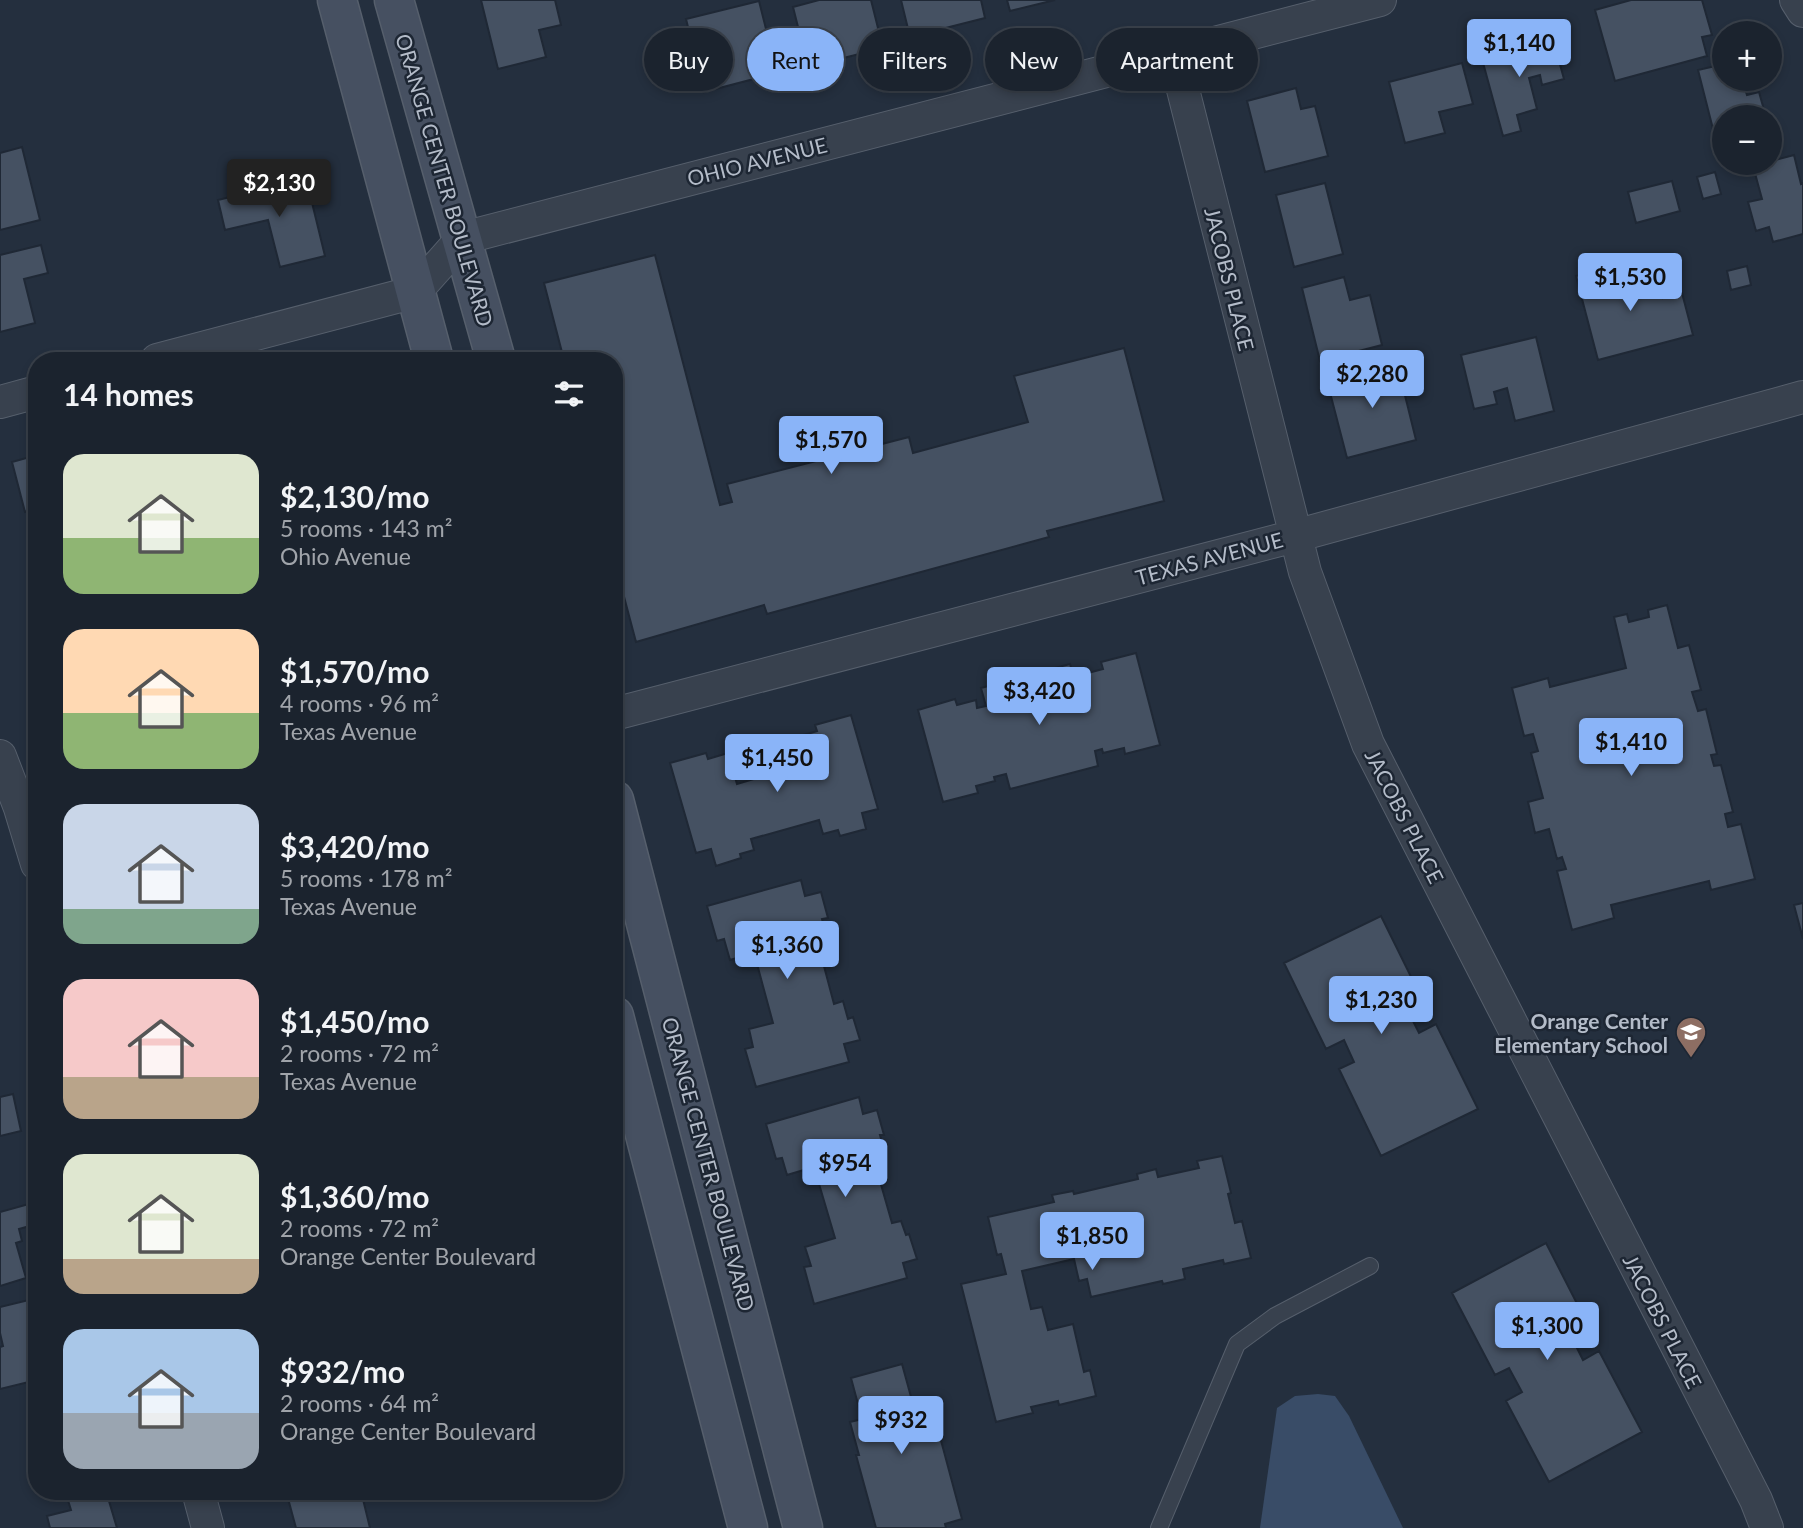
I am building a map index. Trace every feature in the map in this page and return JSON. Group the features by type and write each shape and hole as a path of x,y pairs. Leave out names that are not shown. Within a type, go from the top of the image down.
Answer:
{"street":[{"path":"337,0 432,352"},
{"name":"ORANGE CENTER BOULEVARD","path":"394,0 494,352"},
{"name":"OHIO AVENUE","path":"1258,32 1380,0"},
{"path":"1796,0 1803,11"},
{"name":"OHIO AVENUE","path":"463,238 1096,74"},
{"name":"JACOBS PLACE","path":"1183,91 1305,572 1368,744 1750,1488 1767,1528"},
{"path":"187,352 415,292 463,238"},
{"path":"0,402 28,394"},
{"name":"TEXAS AVENUE","path":"623,712 1295,536 1803,397"},
{"path":"0,756 28,834"},
{"name":"ORANGE CENTER BOULEVARD","path":"623,835 803,1528"},
{"path":"623,1050 748,1528"},
{"path":"200,1500 208,1528"}],"lane":[{"path":"1159,1528 1237,1344 1275,1316 1370,1266"}],"water":[{"path":"1295,1396 1335,1396 1349,1416 1403,1528 1260,1528 1277,1408"}],"building":[{"path":"481,0 555,0 561,25 539,30 546,57 498,69"},
{"path":"819,0 871,0 878,28 858,28 858,54 844,58 844,28 798,28 793,7"},
{"path":"901,0 981,0 985,18 946,28 908,28"},
{"path":"1007,0 1055,0 1010,11"},
{"path":"1631,0 1702,0 1712,35 1702,37 1707,56 1615,81 1595,10"},
{"path":"759,1 766,28 747,28 747,81 733,84 733,28 688,28 686,19"},
{"path":"1553,39 1564,79 1542,85 1540,75 1529,78 1537,109 1517,115 1521,131 1503,136 1482,59 1498,55 1494,43 1506,40 1508,51"},
{"path":"1462,63 1473,104 1439,112 1445,133 1405,143 1389,82"},
{"path":"1712,67 1712,91 1746,91 1747,95 1759,92 1763,105 1712,105 1712,125 1698,70"},
{"path":"1296,88 1301,109 1315,106 1328,156 1265,172 1247,101"},
{"path":"22,147 40,220 0,230 0,153"},
{"path":"1794,155 1801,184 1803,183 1803,234 1773,242 1769,227 1756,231 1748,202 1762,199 1755,175 1782,175 1782,158"},
{"path":"1712,173 1716,175 1721,194 1703,199 1697,177"},
{"path":"306,178 325,256 280,267 268,220 225,230 218,200"},
{"path":"1672,181 1680,211 1636,223 1628,192"},
{"path":"1325,183 1343,254 1294,267 1276,195"},
{"path":"41,245 48,273 24,279 35,323 0,332 0,255"},
{"path":"655,255 720,505 732,502 727,484 909,437 913,453 1028,422 1014,376 1124,348 1164,501 1047,531 1049,537 767,614 764,605 636,642 623,593 623,352 562,352 544,283"},
{"path":"1620,265 1626,288 1657,280 1663,298 1682,293 1693,335 1598,360 1576,276"},
{"path":"1747,266 1751,285 1731,290 1727,271"},
{"path":"1344,277 1350,300 1370,295 1382,345 1320,361 1302,288"},
{"path":"1536,337 1554,411 1515,421 1507,388 1494,392 1497,404 1474,409 1461,355"},
{"path":"1397,363 1416,440 1347,458 1327,381"},
{"path":"28,458 28,511 25,512 12,462"},
{"path":"1667,605 1678,648 1689,645 1701,690 1692,692 1698,711 1706,709 1717,754 1711,755 1714,766 1721,765 1733,812 1725,814 1728,827 1741,824 1755,879 1711,890 1709,881 1611,905 1614,918 1572,930 1557,871 1566,869 1562,857 1557,859 1549,829 1535,833 1528,802 1543,798 1531,753 1538,751 1533,734 1524,736 1512,688 1548,678 1550,687 1626,668 1614,617 1627,614 1629,622 1649,617 1648,610"},
{"path":"1136,653 1160,745 1125,754 1124,748 1103,753 1102,749 1095,751 1098,766 1010,789 1006,774 994,777 995,781 976,786 978,793 943,802 918,710 955,699 957,705 976,700 977,708 986,706 981,688 1070,664 1075,681 1085,679 1084,674 1103,669 1101,662"},
{"path":"851,715 878,809 862,813 866,829 840,836 838,830 823,834 819,820 751,839 754,850 740,854 741,858 716,866 711,849 696,853 670,763 706,753 708,759 728,753 737,784 805,764 797,737 817,731 815,725"},
{"path":"801,880 805,896 821,892 828,918 822,919 826,933 816,936 834,1004 843,1001 848,1019 853,1017 860,1040 844,1044 849,1062 756,1087 745,1049 753,1047 749,1029 773,1023 754,953 730,960 724,939 717,941 707,906"},
{"path":"1803,903 1803,939 1794,905"},
{"path":"1381,916 1423,1001 1407,1009 1419,1033 1436,1024 1478,1109 1381,1156 1339,1069 1354,1062 1344,1040 1326,1049 1284,963"},
{"path":"13,1094 21,1131 0,1136 0,1097"},
{"path":"859,1097 863,1114 877,1110 884,1135 880,1135 884,1150 872,1153 892,1223 901,1221 906,1235 909,1234 917,1259 903,1263 907,1278 814,1304 804,1267 811,1266 805,1247 835,1238 814,1167 787,1175 782,1158 776,1159 766,1124"},
{"path":"1222,1156 1235,1223 1242,1221 1251,1258 1224,1264 1223,1260 1183,1269 1185,1279 1163,1284 1162,1281 1091,1297 1087,1279 1079,1281 1074,1259 1022,1271 1031,1309 1042,1307 1048,1330 1073,1324 1084,1372 1090,1370 1096,1396 1059,1405 1058,1401 1031,1407 1033,1413 996,1422 961,1284 1006,1274 1001,1254 997,1255 988,1217 1054,1202 1052,1195 1073,1191 1074,1194 1138,1179 1137,1174 1156,1169 1158,1177 1199,1168 1197,1161"},
{"path":"28,1204 28,1226 19,1229 22,1241 16,1243 26,1278 0,1286 0,1212"},
{"path":"1546,1243 1589,1327 1571,1336 1583,1360 1599,1351 1642,1432 1549,1482 1506,1401 1522,1392 1509,1368 1495,1375 1452,1293"},
{"path":"28,1300 28,1382 0,1389 0,1347 3,1346 0,1307"},
{"path":"902,1364 913,1404 924,1401 933,1435 939,1433 962,1519 945,1524 946,1528 876,1528 856,1455 859,1455 850,1422 862,1419 851,1378"},
{"path":"68,1500 109,1500 117,1528 50,1528 47,1516 71,1510"},
{"path":"288,1500 363,1500 370,1528 296,1528"}],"place":[{"name":"Orange Center Elementary School","path":"1691,1059"}]}
